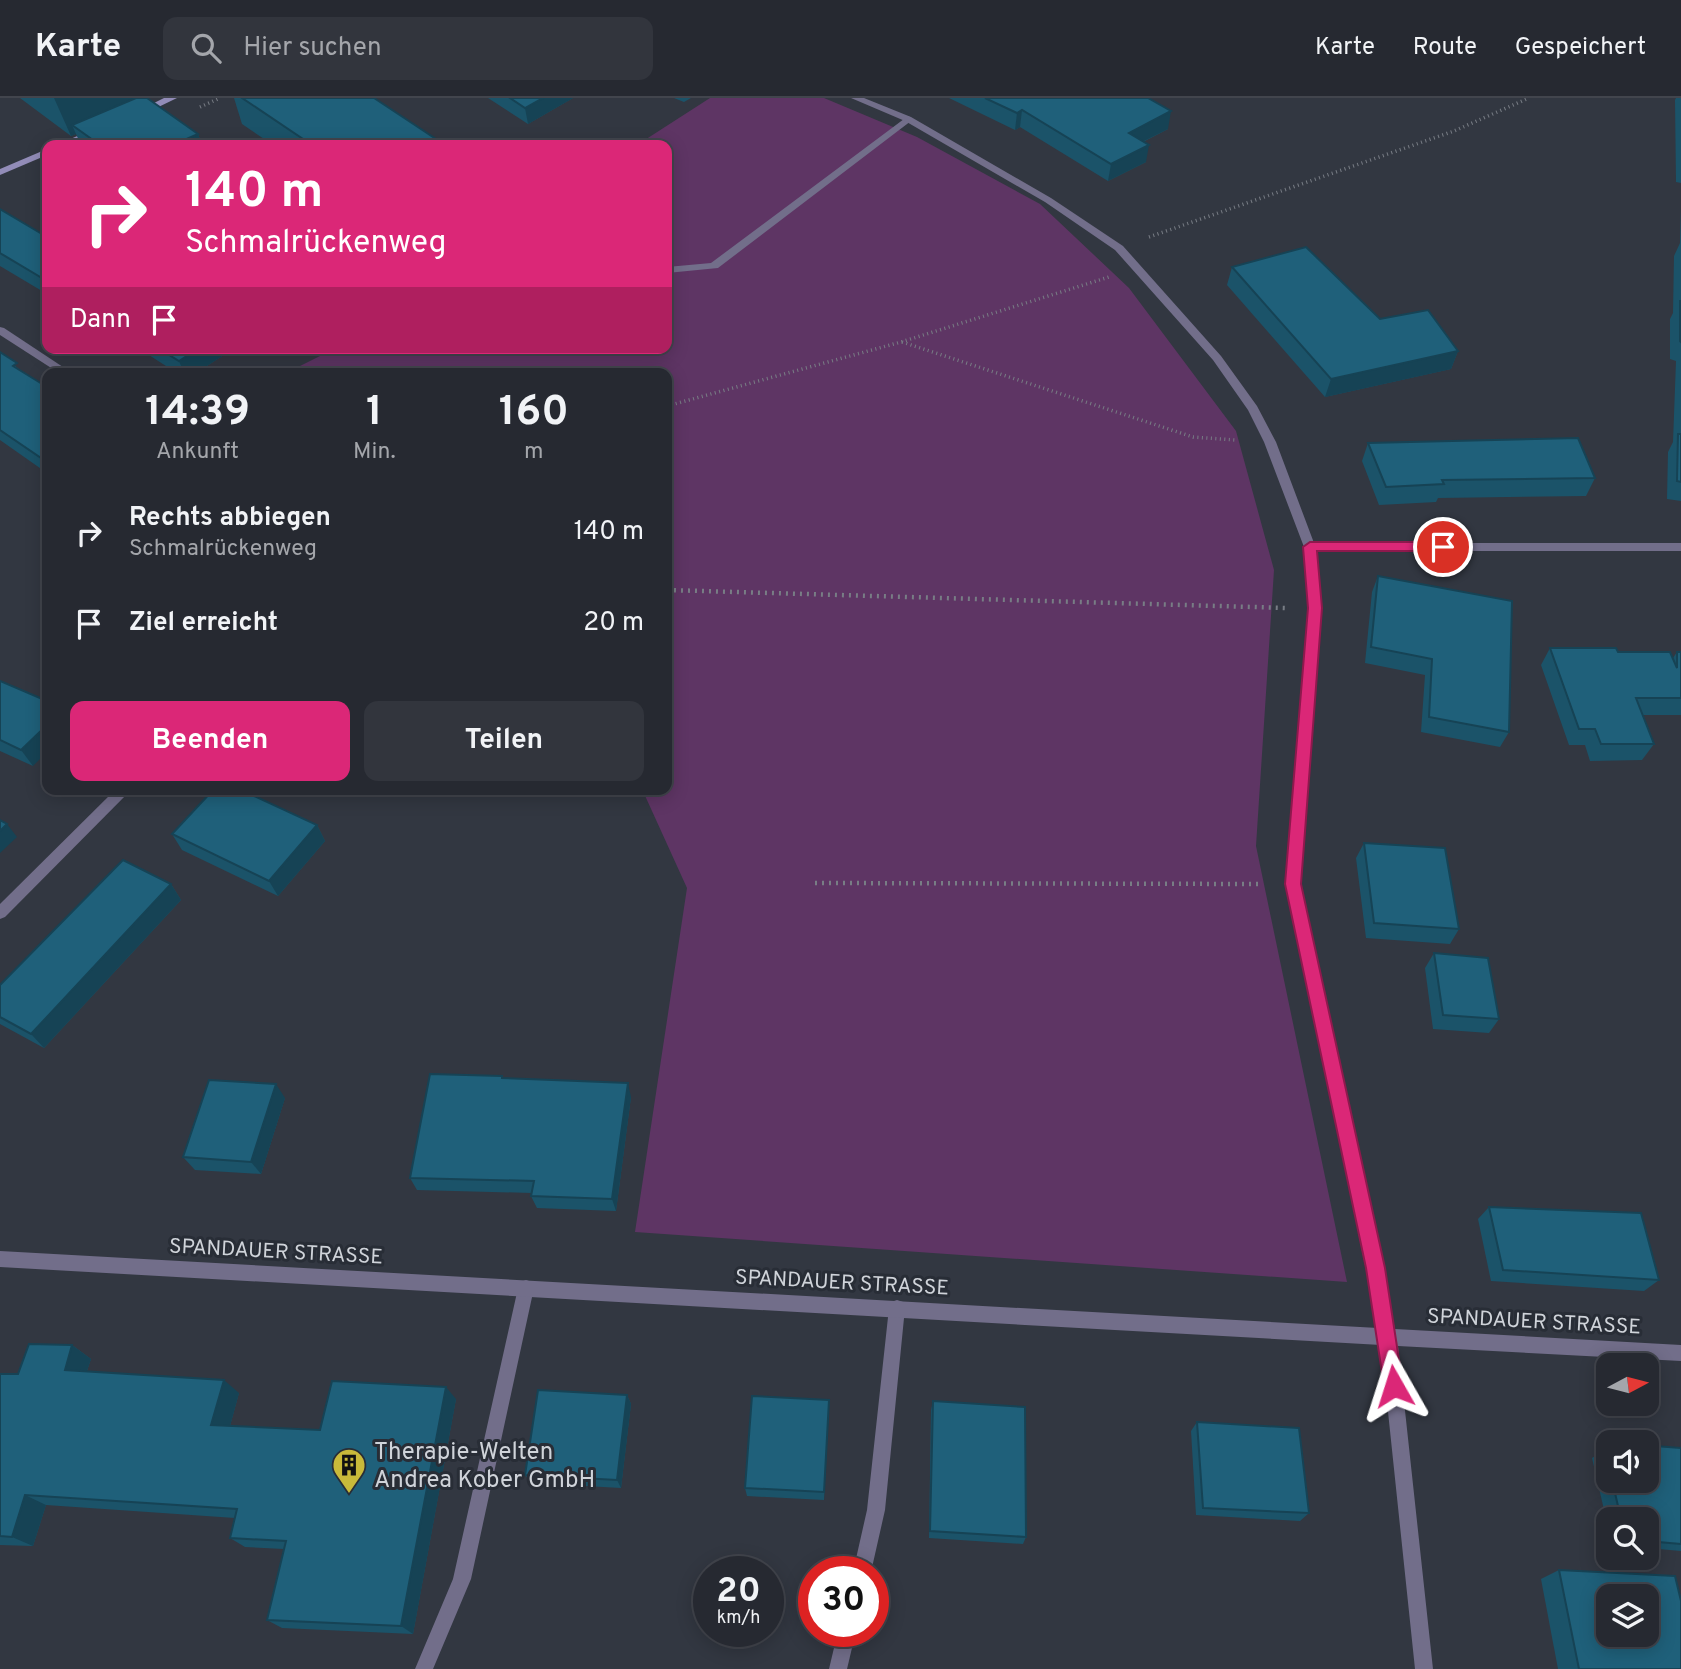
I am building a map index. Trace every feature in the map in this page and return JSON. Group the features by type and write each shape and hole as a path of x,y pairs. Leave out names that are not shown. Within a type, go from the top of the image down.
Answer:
{"main road":[{"path":"136,114 172,98"},
{"path":"74,140 99,130"},
{"path":"0,172 42,154"}],"street":[{"path":"856,98 908,119 1048,200 1119,248 1140,268 1217,358 1253,409 1270,442 1310,547 1315,608 1293,884 1388,1335 1424,1669"},
{"path":"672,270 714,266 908,119"},
{"path":"0,330 59,368"},
{"path":"1310,547 1681,547"},
{"path":"0,913 119,795"},
{"name":"SPANDAUER STRASSE","path":"0,1259 1681,1353"},
{"path":"425,1669 462,1579 526,1288"},
{"path":"866,1556 876,1510 897,1308"},
{"path":"838,1669 843,1647"}],"path":[{"path":"1119,248 1454,131 1529,98"},
{"path":"672,405 901,342 1140,268"},
{"path":"901,342 1193,437 1270,442"},
{"path":"672,590 1315,608"},
{"path":"815,883 1293,884"}],"shaded area":[{"path":"710,98 824,98 917,137 1040,204 1129,288 1236,431 1274,570 1256,846 1347,1282 635,1232 687,888 645,795 672,795 672,368 296,368 324,354 672,354 672,140 645,140"}],"building":[{"path":"136,98 147,98 198,134 184,140 93,140 72,125"},
{"path":"242,98 374,98 437,140 305,140"},
{"path":"510,98 543,98 525,108"},
{"path":"985,98 1148,98 1171,111 1129,133 1149,145 1111,164 1022,110 1017,113"},
{"path":"0,209 42,234 42,278 0,253"},
{"path":"1306,247 1380,319 1428,310 1458,351 1331,379 1232,267"},
{"path":"1681,301 1681,342 1680,341"},
{"path":"0,352 17,363 13,366 42,384 42,459 0,430"},
{"path":"168,354 190,354 179,361"},
{"path":"1678,434 1681,434 1681,482 1677,481"},
{"path":"1578,438 1595,478 1442,480 1444,484 1386,487 1368,443"},
{"path":"1378,576 1512,601 1509,732 1429,717 1432,659 1371,647"},
{"path":"1550,648 1616,648 1618,652 1670,652 1677,668 1677,652 1681,652 1681,698 1636,698 1654,744 1601,744 1595,729 1579,729"},
{"path":"0,681 42,699 42,730 21,750 0,740"},
{"path":"208,795 252,795 317,825 269,881 172,834"},
{"path":"0,820 7,824 0,831"},
{"path":"1364,843 1445,848 1459,929 1374,923"},
{"path":"123,860 171,884 31,1034 0,1017 0,985"},
{"path":"1434,953 1488,958 1499,1019 1443,1015"},
{"path":"430,1074 628,1083 612,1199 531,1196 534,1181 410,1178"},
{"path":"209,1080 276,1084 251,1162 183,1157"},
{"path":"1489,1207 1641,1213 1659,1280 1503,1270"},
{"path":"29,1344 72,1345 65,1370 224,1380 211,1425 320,1430 332,1381 446,1387 401,1626 267,1620 286,1541 230,1538 237,1509 25,1495 12,1537 0,1536 0,1374 18,1374"},
{"path":"538,1390 627,1395 617,1480 525,1475"},
{"path":"752,1396 829,1400 824,1492 745,1488"},
{"path":"933,1401 1025,1407 1026,1537 930,1531"},
{"path":"1197,1422 1299,1428 1309,1513 1203,1508"},
{"path":"1659,1446 1681,1448 1681,1544 1659,1542 1659,1507 1618,1507 1615,1493 1659,1493"},
{"path":"1559,1570 1675,1576 1681,1601 1681,1669 1579,1669"}],"place":[{"name":"Therapie-Welten Andrea Kober GmbH","path":"349,1495"}],"route":[{"path":"1394,1386 1376,1268 1293,884 1315,608 1310,547 1443,547"}]}
